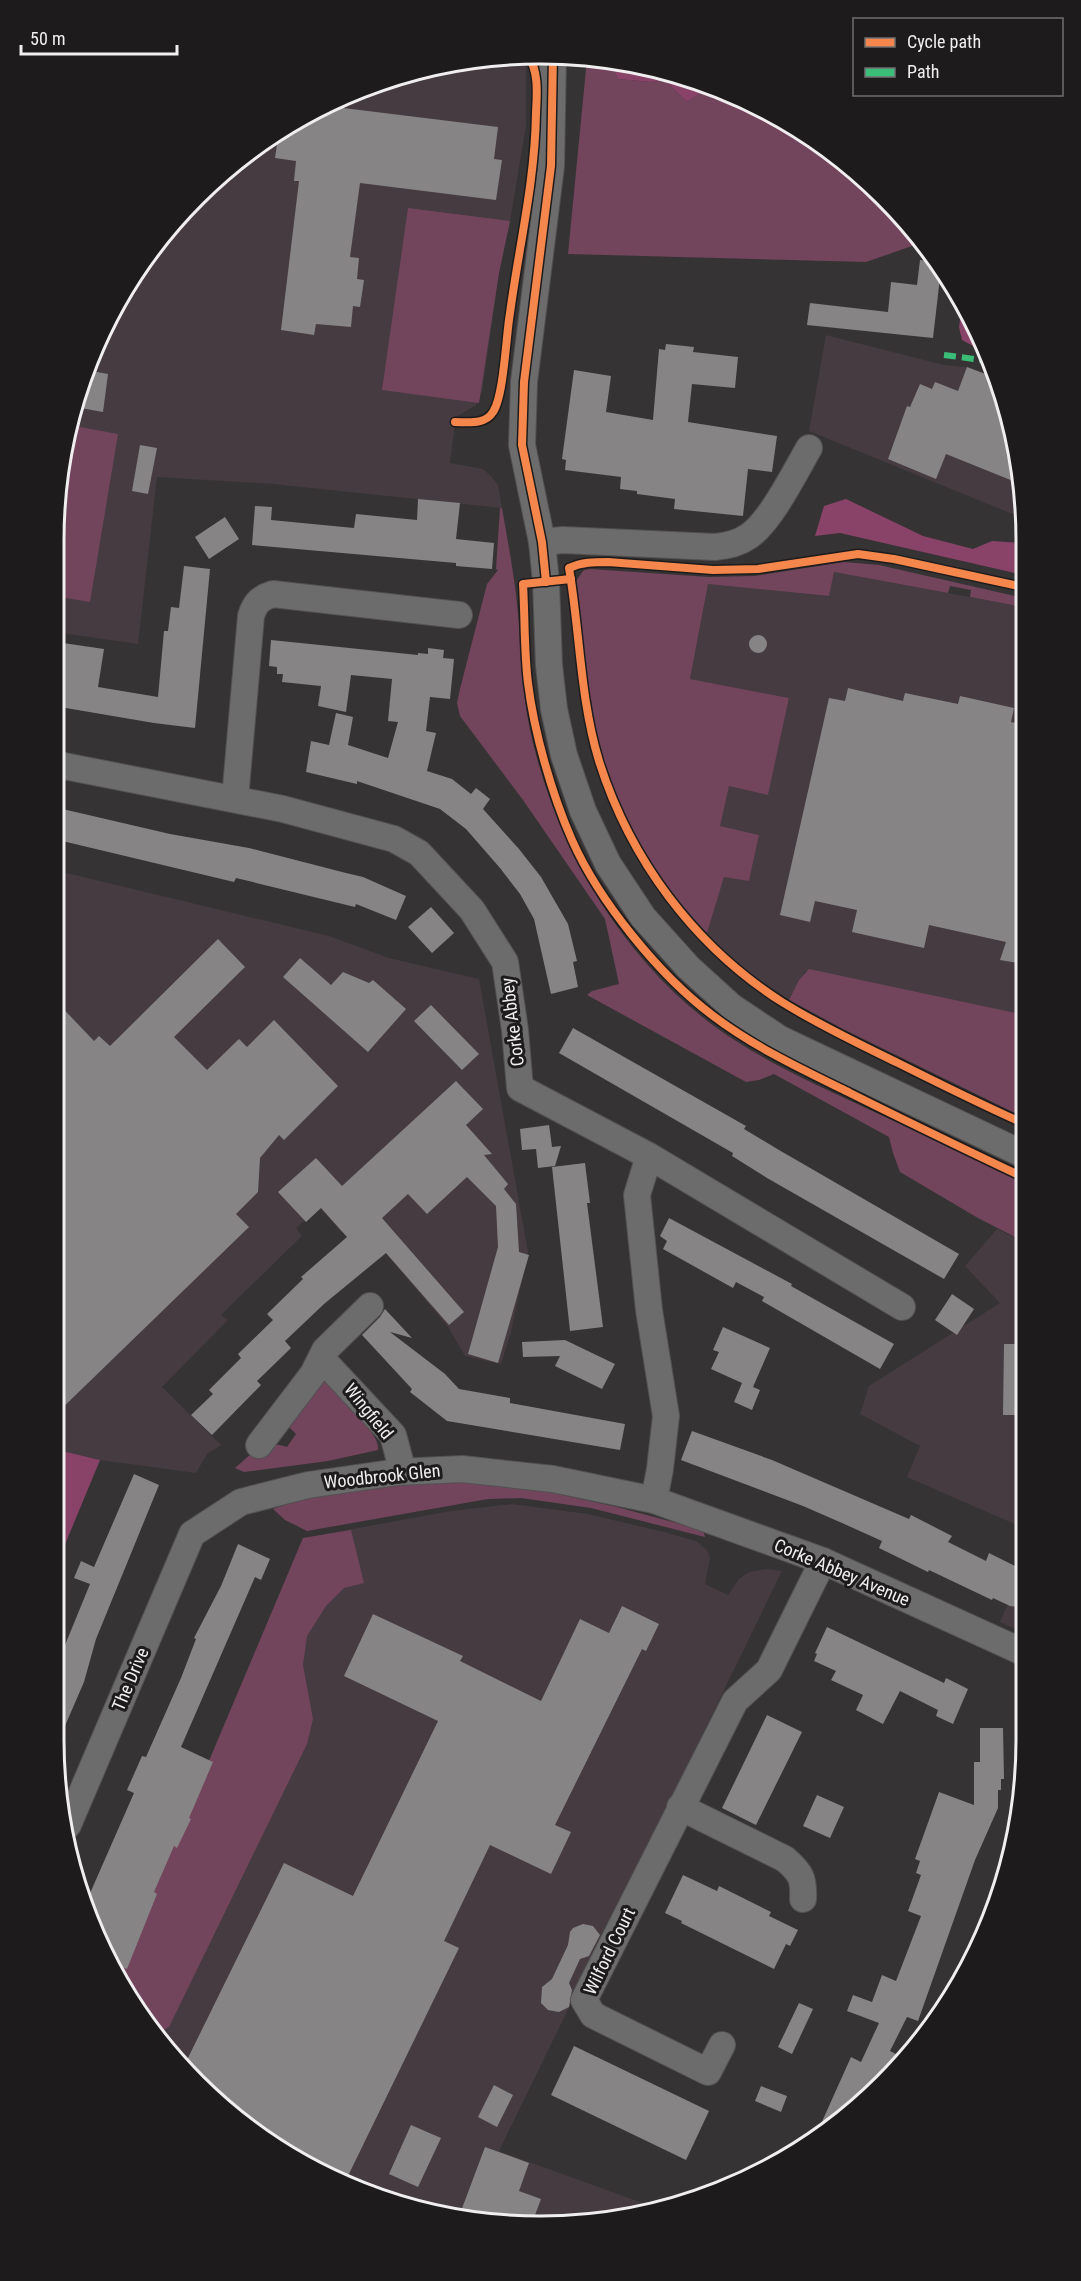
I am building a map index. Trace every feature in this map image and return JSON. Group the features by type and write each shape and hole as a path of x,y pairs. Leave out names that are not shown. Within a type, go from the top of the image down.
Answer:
{"street":[{"path":"553,65 551,166 524,382 521,431 542,542 549,665 554,709 564,755 583,811 608,864 643,917 688,967 732,1007 780,1039 1016,1151"},
{"path":"542,542 564,540 715,547 735,543 756,530 774,507 809,448"},
{"path":"235,798 251,616 254,606 262,597 273,594 459,615"},
{"name":"Corke Abbey","path":"64,766 235,798 305,814 394,839 426,859 472,910 505,962 515,1030 520,1088 649,1156 902,1307"},
{"path":"649,1156 637,1195 649,1310 666,1416 654,1500"},
{"path":"273,1438 322,1359 325,1350 370,1306"},
{"name":"Wingfield","path":"322,1359 393,1435 400,1461 398,1472"},
{"name":"Woodbrook Glen","path":"192,1534 241,1502 308,1485 398,1472 462,1469 523,1475 654,1500"},
{"name":"Corke Abbey Avenue","path":"654,1500 823,1561 1016,1649"},
{"name":"The Drive","path":"71,1817 192,1534"},
{"name":"Wilford Court","path":"722,2045 708,2072 592,2015 585,2000 735,1701 769,1670 823,1561"},
{"path":"680,1807 786,1860 798,1870 804,1884 803,1899"}],"shaded area":[{"path":"526,66 526,126 499,273 482,392 476,405 456,417 450,463 483,469 498,485 502,508 273,484 157,477 138,644 64,633 64,540 74,448 90,387 114,330 145,276 163,251 204,204 251,163 303,128 358,101 417,81 478,69"},
{"path":"586,67 614,71 618,79 667,82 687,102 701,93 778,128 830,163 854,183 877,204 914,246 866,262 568,254"},
{"path":"614,71 662,80 651,82 618,79"},
{"path":"667,82 701,93 687,102"},
{"path":"408,208 510,221 499,273 479,403 382,390"},
{"path":"960,317 975,347 962,340 959,327"},
{"path":"826,335 944,365 967,367 986,374 998,409 957,392 950,400 1001,421 1012,478 1015,514 1010,513 809,431"},
{"path":"79,427 118,434 90,602 64,598 66,509 69,478"},
{"path":"846,499 923,536 973,549 992,541 1016,543 1016,573 840,533 815,536 824,506"},
{"path":"500,508 502,508 515,587 527,716 542,775 558,820 579,864 603,906 631,945 663,981 698,1013 752,1051 784,1069 1016,1177 1016,1237 900,1172 889,1137 774,1074 746,1082 587,995 592,991 619,984 605,919 523,800 460,716 457,703 487,584 498,570 496,569"},
{"path":"844,562 879,565 1016,596 1016,606 970,597 971,590 950,586 948,593 834,572 829,596 708,584 690,679 789,698 768,795 729,786 720,826 759,835 749,881 724,877 707,933 671,890 640,844 626,819 605,767 593,721 575,582 584,570 590,569 709,577 754,576"},
{"path":"834,572 1016,606 1016,1019 805,972 789,1000 723,951 707,933 724,876 749,881 759,835 719,826 729,785 768,794 789,698 690,679 708,583 828,596"},
{"path":"64,872 329,936 389,958 479,979 528,1252 511,1332 501,1364 465,1356 448,1327 367,1231 350,1223 341,1232 320,1207 296,1228 302,1236 221,1315 228,1320 162,1387 221,1445 207,1454 196,1473 100,1460 64,1451"},
{"path":"809,969 1016,1013 1016,1114 789,1000 799,980"},
{"path":"997,1229 1016,1238 1016,1525 907,1477 920,1446 860,1414 869,1386 1000,1303 965,1266"},
{"path":"321,1378 341,1388 340,1398 370,1430 378,1444 378,1450 328,1461 244,1472 235,1468 265,1446 287,1447 296,1434 288,1426"},
{"path":"64,1451 100,1460 64,1547"},
{"path":"450,1481 535,1489 617,1507 699,1529 705,1537 591,1508 521,1498 488,1499 307,1531 285,1520 273,1509 299,1500 386,1485"},
{"path":"512,1504 588,1514 696,1541 707,1550 710,1558 705,1584 728,1595 739,1579 749,1572 767,1569 782,1571 499,2151 646,2204 572,2215 509,2215 478,2212 417,2200 358,2180 302,2153 251,2118 227,2098 204,2077 163,2030 122,1967 303,1538 451,1511"},
{"path":"351,1530 364,1583 344,1588 326,1606 307,1636 303,1665 313,1719 307,1744 169,2027 163,2030 122,1967 303,1538"},
{"path":"1016,1585 1016,1629 1000,1622"}],"building":[{"path":"343,108 498,127 494,159 502,160 496,200 360,183 350,257 359,258 357,279 364,280 360,307 353,306 351,327 316,324 314,335 281,330 299,181 294,181 296,161 275,158 277,144"},
{"path":"920,260 925,261 940,281 933,338 807,325 810,303 888,312 891,282 917,285"},
{"path":"666,344 694,347 693,352 738,357 735,388 692,384 688,422 777,436 772,472 748,469 743,516 674,509 675,499 637,494 637,491 620,489 621,477 565,470 566,460 562,459 574,370 611,376 606,412 653,420 659,349 665,350"},
{"path":"967,367 986,374 1000,417 1012,481 946,454 936,479 888,459 907,406 910,407 920,384 932,389 935,382 958,391"},
{"path":"96,372 108,374 103,412 84,409"},
{"path":"140,445 157,448 148,494 132,491"},
{"path":"418,499 460,503 456,539 494,543 492,569 456,566 456,563 252,545 255,506 272,507 271,520 354,528 356,514 417,520"},
{"path":"225,517 239,539 209,559 195,537"},
{"path":"184,566 210,569 195,728 64,708 64,643 104,649 98,687 158,697 164,631 168,631 171,607 179,608"},
{"path":"758,635 764,638 767,644 764,650 758,653 752,650 749,644 752,638"},
{"path":"271,640 418,655 418,653 428,654 428,648 444,650 443,658 454,659 450,699 430,697 426,731 436,733 427,771 452,779 471,794 476,788 490,799 483,809 541,877 568,924 577,961 573,962 578,987 551,994 534,919 520,894 466,829 440,809 357,781 357,784 306,772 311,741 329,745 336,713 353,717 348,745 388,758 398,722 388,721 392,679 351,675 346,712 318,706 321,686 282,682 283,674 277,674 277,667 269,666"},
{"path":"848,688 903,701 905,693 958,704 960,696 1014,708 1011,722 1016,723 1016,963 1000,960 1006,942 929,925 924,948 852,932 857,910 815,901 810,922 780,915 829,698 845,701"},
{"path":"64,809 170,834 249,848 363,877 406,896 396,920 356,904 355,907 236,878 234,882 64,841"},
{"path":"431,907 454,933 432,953 408,927"},
{"path":"218,939 245,967 174,1037 207,1070 239,1039 247,1047 274,1020 338,1086 284,1140 279,1135 260,1158 258,1192 236,1214 249,1227 64,1406 64,1010 94,1041 99,1036 110,1046"},
{"path":"300,958 331,985 343,972 369,983 373,980 406,1009 368,1052 283,977"},
{"path":"431,1005 479,1054 462,1070 414,1021"},
{"path":"573,1028 746,1126 744,1129 959,1254 944,1279 767,1178 732,1156 733,1153 559,1053"},
{"path":"456,1081 483,1109 466,1125 492,1154 484,1155 508,1184 504,1189 516,1204 519,1252 529,1255 498,1363 468,1354 498,1247 496,1206 467,1177 427,1214 408,1194 382,1218 464,1312 449,1325 386,1253 324,1304 285,1341 291,1348 257,1381 261,1385 212,1435 191,1415 213,1394 209,1390 241,1358 238,1354 273,1320 267,1314 303,1279 301,1277 347,1237 321,1208 306,1222 278,1192 316,1158 342,1186"},
{"path":"549,1125 552,1147 561,1146 555,1166 538,1168 536,1149 522,1150 520,1129"},
{"path":"585,1163 590,1203 587,1203 603,1327 570,1331 552,1167"},
{"path":"669,1218 792,1284 791,1286 894,1344 880,1369 762,1301 764,1297 736,1282 733,1288 663,1249 667,1241 660,1236"},
{"path":"952,1294 974,1309 957,1335 935,1320"},
{"path":"385,1309 412,1338 390,1332 445,1374 459,1389 510,1398 510,1403 625,1424 620,1450 447,1421 410,1392 412,1389 362,1335"},
{"path":"723,1327 770,1348 753,1387 760,1390 752,1410 734,1402 742,1383 711,1369 719,1352 713,1350"},
{"path":"565,1340 615,1364 602,1389 555,1366 560,1356 523,1357 522,1342"},
{"path":"1004,1344 1016,1344 1016,1415 1003,1415"},
{"path":"692,1431 772,1460 909,1519 911,1515 952,1536 948,1542 986,1561 989,1553 1016,1566 1016,1607 993,1598 992,1600 929,1570 928,1572 879,1548 882,1541 803,1506 681,1460"},
{"path":"134,1474 159,1485 96,1639 84,1682 64,1728 64,1648 90,1584 74,1578 81,1561 94,1567"},
{"path":"238,1544 270,1559 261,1580 255,1577 181,1747 213,1762 189,1818 191,1819 177,1848 174,1846 154,1892 157,1894 127,1969 122,1967 114,1951 90,1894 134,1793 127,1790 142,1756 146,1757 181,1678 196,1639 194,1638 221,1586"},
{"path":"622,1606 659,1624 646,1651 642,1649 555,1825 571,1832 551,1874 490,1845 444,1941 459,1948 348,2175 302,2153 251,2118 204,2077 187,2059 284,1863 353,1896 438,1721 344,1676 373,1614 463,1656 460,1661 541,1701 580,1619 609,1633"},
{"path":"827,1627 944,1683 946,1678 968,1689 953,1724 936,1716 938,1710 900,1691 883,1724 856,1710 863,1695 831,1680 836,1671 814,1661 817,1654 815,1653"},
{"path":"767,1715 802,1732 756,1825 722,1808"},
{"path":"980,1728 1003,1728 1004,1779 1001,1779 1001,1790 998,1790 998,1808 975,1860 918,2021 907,2017 890,2051 896,2054 894,2058 854,2098 821,2125 851,2057 861,2062 879,2023 847,2011 853,1995 872,2002 882,1975 896,1981 921,1916 908,1911 921,1875 916,1873 920,1861 915,1859 939,1792 974,1805 974,1762 980,1762"},
{"path":"817,1795 844,1807 830,1838 803,1826"},
{"path":"683,1875 717,1891 719,1886 771,1912 769,1916 798,1930 790,1946 786,1944 774,1969 665,1913"},
{"path":"583,1924 593,1926 600,1935 589,1956 580,1959 569,1983 572,1990 569,2007 559,2012 548,2010 541,2003 542,1987 552,1979 568,1945 570,1932 573,1928"},
{"path":"799,2003 813,2009 792,2054 778,2047"},
{"path":"574,2046 709,2111 686,2160 551,2095"},
{"path":"494,2085 513,2095 497,2127 478,2117"},
{"path":"761,2086 787,2096 781,2112 755,2101"},
{"path":"411,2125 441,2138 418,2187 389,2174"},
{"path":"485,2147 529,2163 519,2191 541,2199 535,2216 462,2209"}],"marked path":[{"path":"944,355 981,360"}],"cycle path":[{"path":"455,422 476,422 486,419 493,412 500,393 533,164 537,98 533,64"},
{"path":"546,582 542,542 522,445 524,382 551,166 553,65"},
{"path":"1016,585 894,559 858,554 758,569 713,570 608,562 583,563 569,568 584,690 599,761 628,832 647,866 669,897 721,954 750,980 782,1002 810,1019 1016,1120"},
{"path":"571,579 523,584 528,683 539,742 565,822 584,863 614,912 672,979 728,1027 815,1076 1016,1174"}]}
